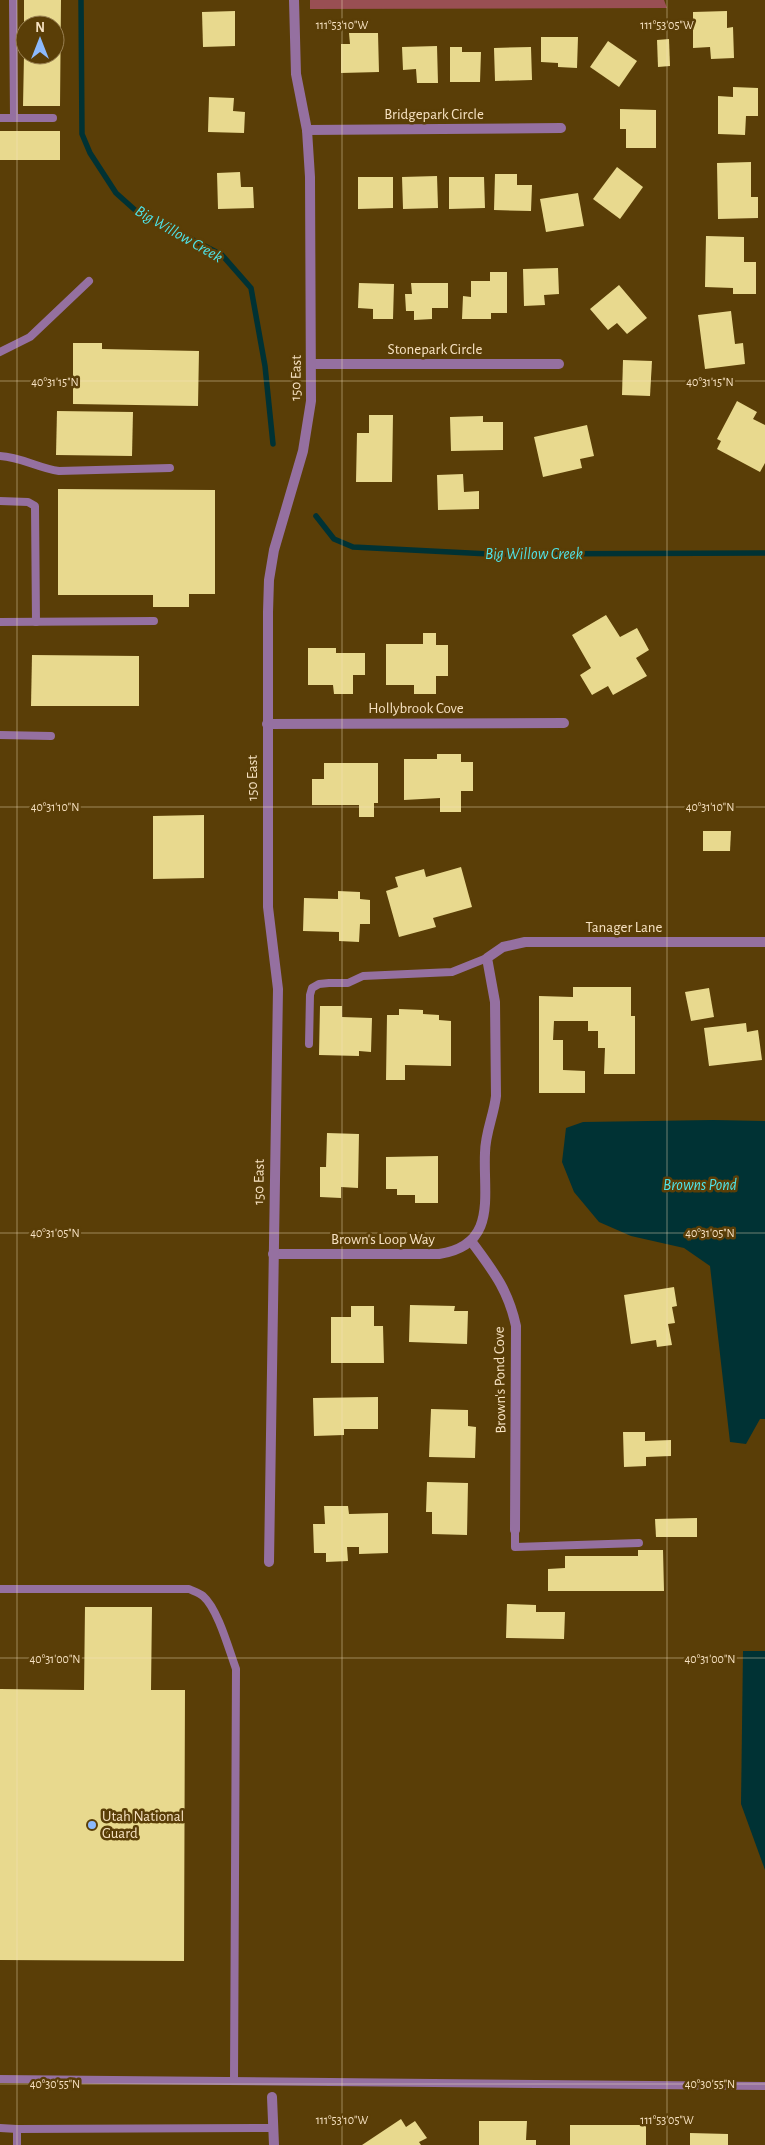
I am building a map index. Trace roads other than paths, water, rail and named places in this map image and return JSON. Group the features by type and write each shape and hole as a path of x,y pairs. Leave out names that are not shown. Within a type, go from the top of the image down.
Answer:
{"street":[{"name":"150 East","path":"269,1562 278,989 268,907 267,724 269,580 274,550 308,427 312,364 310,177 307,130 296,74 294,0"},
{"name":"Bridgepark Circle","path":"307,130 561,128"},
{"name":"Stonepark Circle","path":"312,364 559,364"},
{"name":"Hollybrook Cove","path":"267,724 564,723"},
{"name":"Tanager Lane","path":"487,958 503,947 525,942 765,942"},
{"path":"471,1241 480,1230 485,1217 485,1152 496,1096 495,1002 487,958"},
{"name":"Brown's Loop Way","path":"273,1254 440,1254 451,1252 471,1241"},
{"name":"Brown's Pond Cove","path":"471,1241 502,1284 511,1304 516,1326 515,1530"},
{"path":"272,2097 274,2145"}],"lane":[{"path":"13,0 14,118"},
{"path":"0,118 53,118"},
{"path":"0,352 30,337 89,281"},
{"path":"0,456 17,458 44,469 58,471 170,468"},
{"path":"0,501 28,502 35,506 36,622"},
{"path":"0,622 154,621"},
{"path":"0,735 52,736"},
{"path":"310,1044 310,995 312,988 319,984 348,982 363,976 452,972 487,958"},
{"path":"515,1530 515,1547 639,1543"},
{"path":"0,1588 188,1589 204,1597 215,1614 236,1669 234,2080"},
{"path":"0,2079 765,2086"},
{"path":"272,2080 272,2097"},
{"path":"0,2128 273,2128"},
{"path":"17,2129 17,2145"}],"water":[{"name":"Browns Pond","path":"765,1121 765,1419 760,1419 746,1444 730,1442 710,1266 684,1248 631,1236 599,1222 574,1192 562,1162 566,1128 583,1122"},
{"path":"743,1651 765,1651 765,1870 741,1804"}],"waterway":[{"name":"Big Willow Creek","path":"81,0 82,134 90,153 116,193 135,210 222,255 251,288 265,366 273,444"},
{"name":"Big Willow Creek","path":"316,516 334,539 353,547 489,554 765,553"}],"place":[{"name":"Utah National Guard","path":"92,1825"}]}
